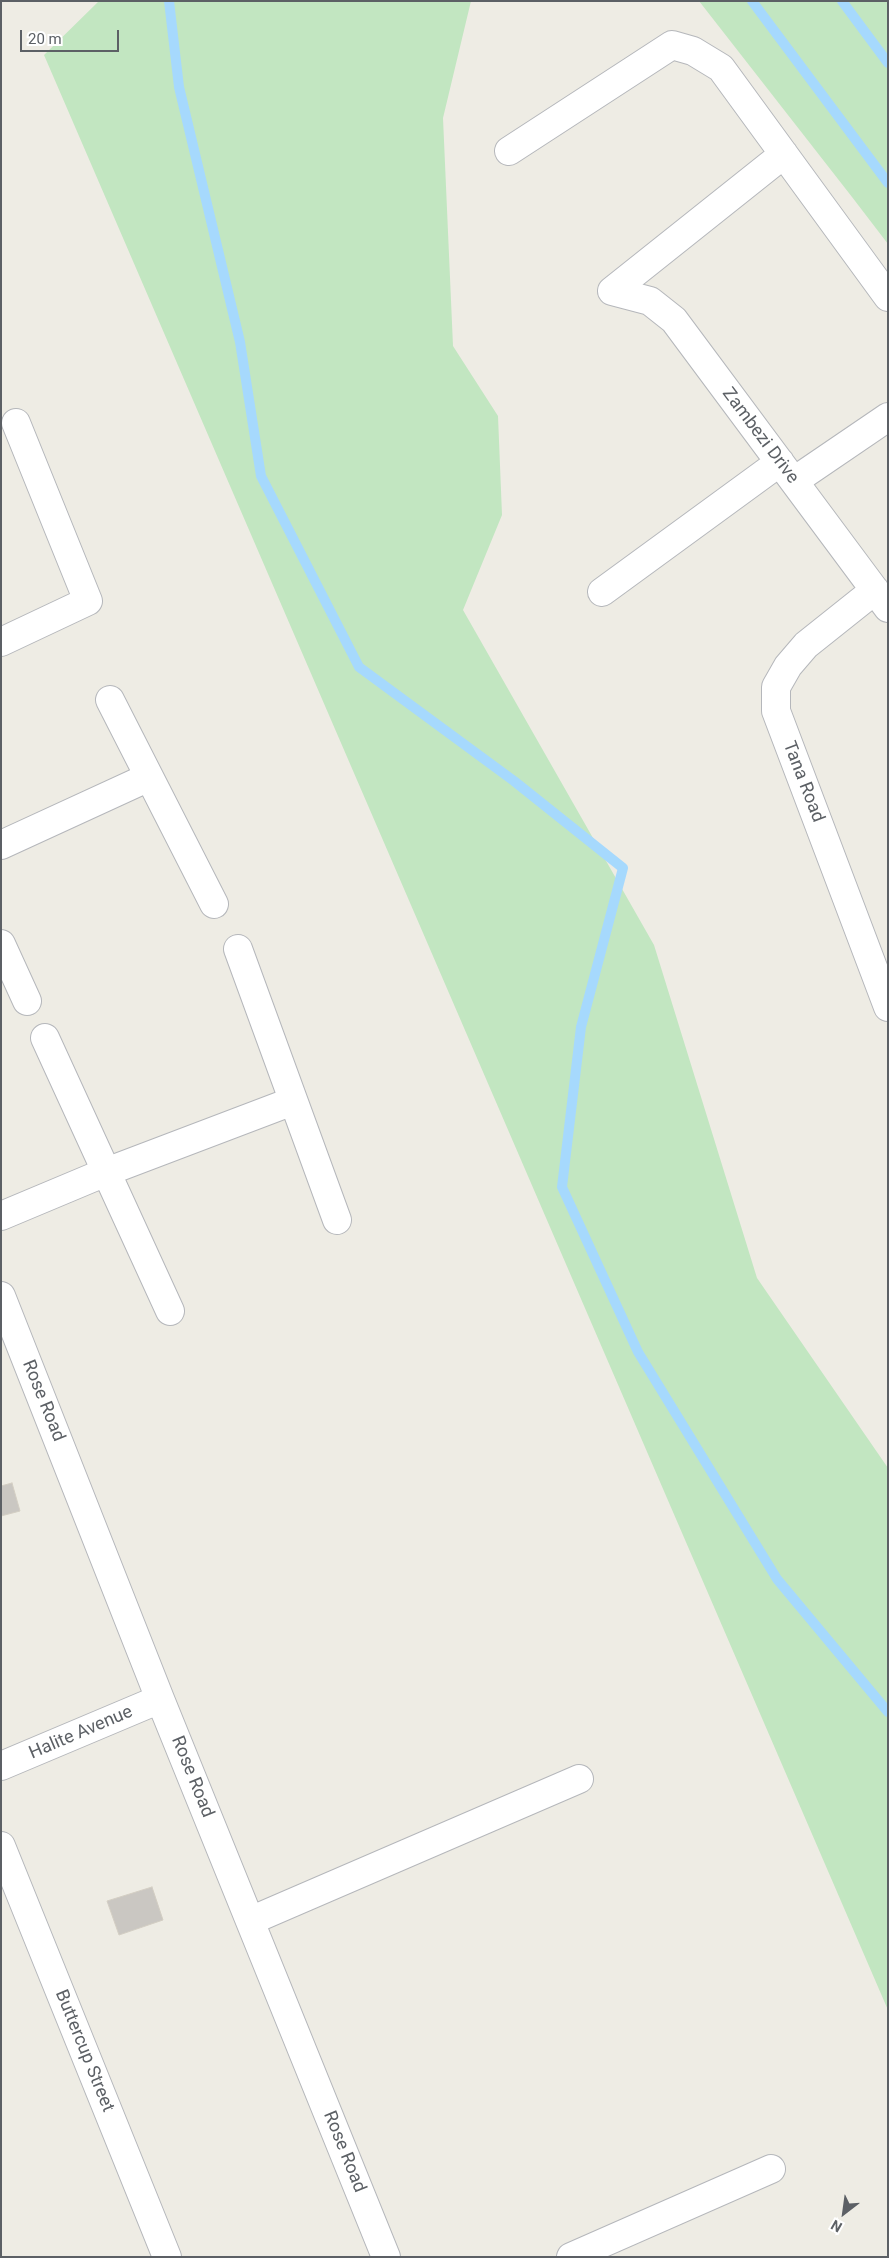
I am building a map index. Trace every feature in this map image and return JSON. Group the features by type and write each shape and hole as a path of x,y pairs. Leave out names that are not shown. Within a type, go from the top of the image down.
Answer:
{"street":[{"path":"509,151 672,45 693,51 721,68 888,297"},
{"name":"Zambezi Drive","path":"784,154 612,291 650,301 674,320 881,599"},
{"path":"602,592 787,472 888,417"},
{"path":"1,642 88,601 16,424"},
{"name":"Tana Road","path":"881,599 806,645 788,666 776,687 776,711 888,1007"},
{"path":"110,700 214,904"},
{"path":"1,845 149,777"},
{"path":"1,944 27,1001"},
{"path":"238,949 336,1220"},
{"path":"45,1038 170,1311"},
{"path":"1,1216 106,1172 293,1101"},
{"name":"Rose Road","path":"1,1296 160,1699 386,2257"},
{"name":"Halite Avenue","path":"1,1766 160,1699"},
{"path":"250,1921 579,1779"},
{"name":"Buttercup Street","path":"1,1846 167,2257"},
{"path":"570,2257 771,2169"}],"green space":[{"path":"99,1 471,1 443,118 453,346 498,416 502,515 463,610 654,945 757,1278 888,1468 888,2010 44,55"},
{"path":"699,1 888,1 888,244 852,197"}],"building":[{"path":"12,1483 20,1511 1,1516 1,1486"},
{"path":"152,1887 163,1920 119,1935 107,1901"}],"waterway":[{"path":"169,1 179,87 240,342 261,476 359,667 514,781 623,868 581,1027 562,1187 638,1352 777,1579 888,1712"},
{"path":"752,1 888,183"},
{"path":"842,1 888,63"}]}
